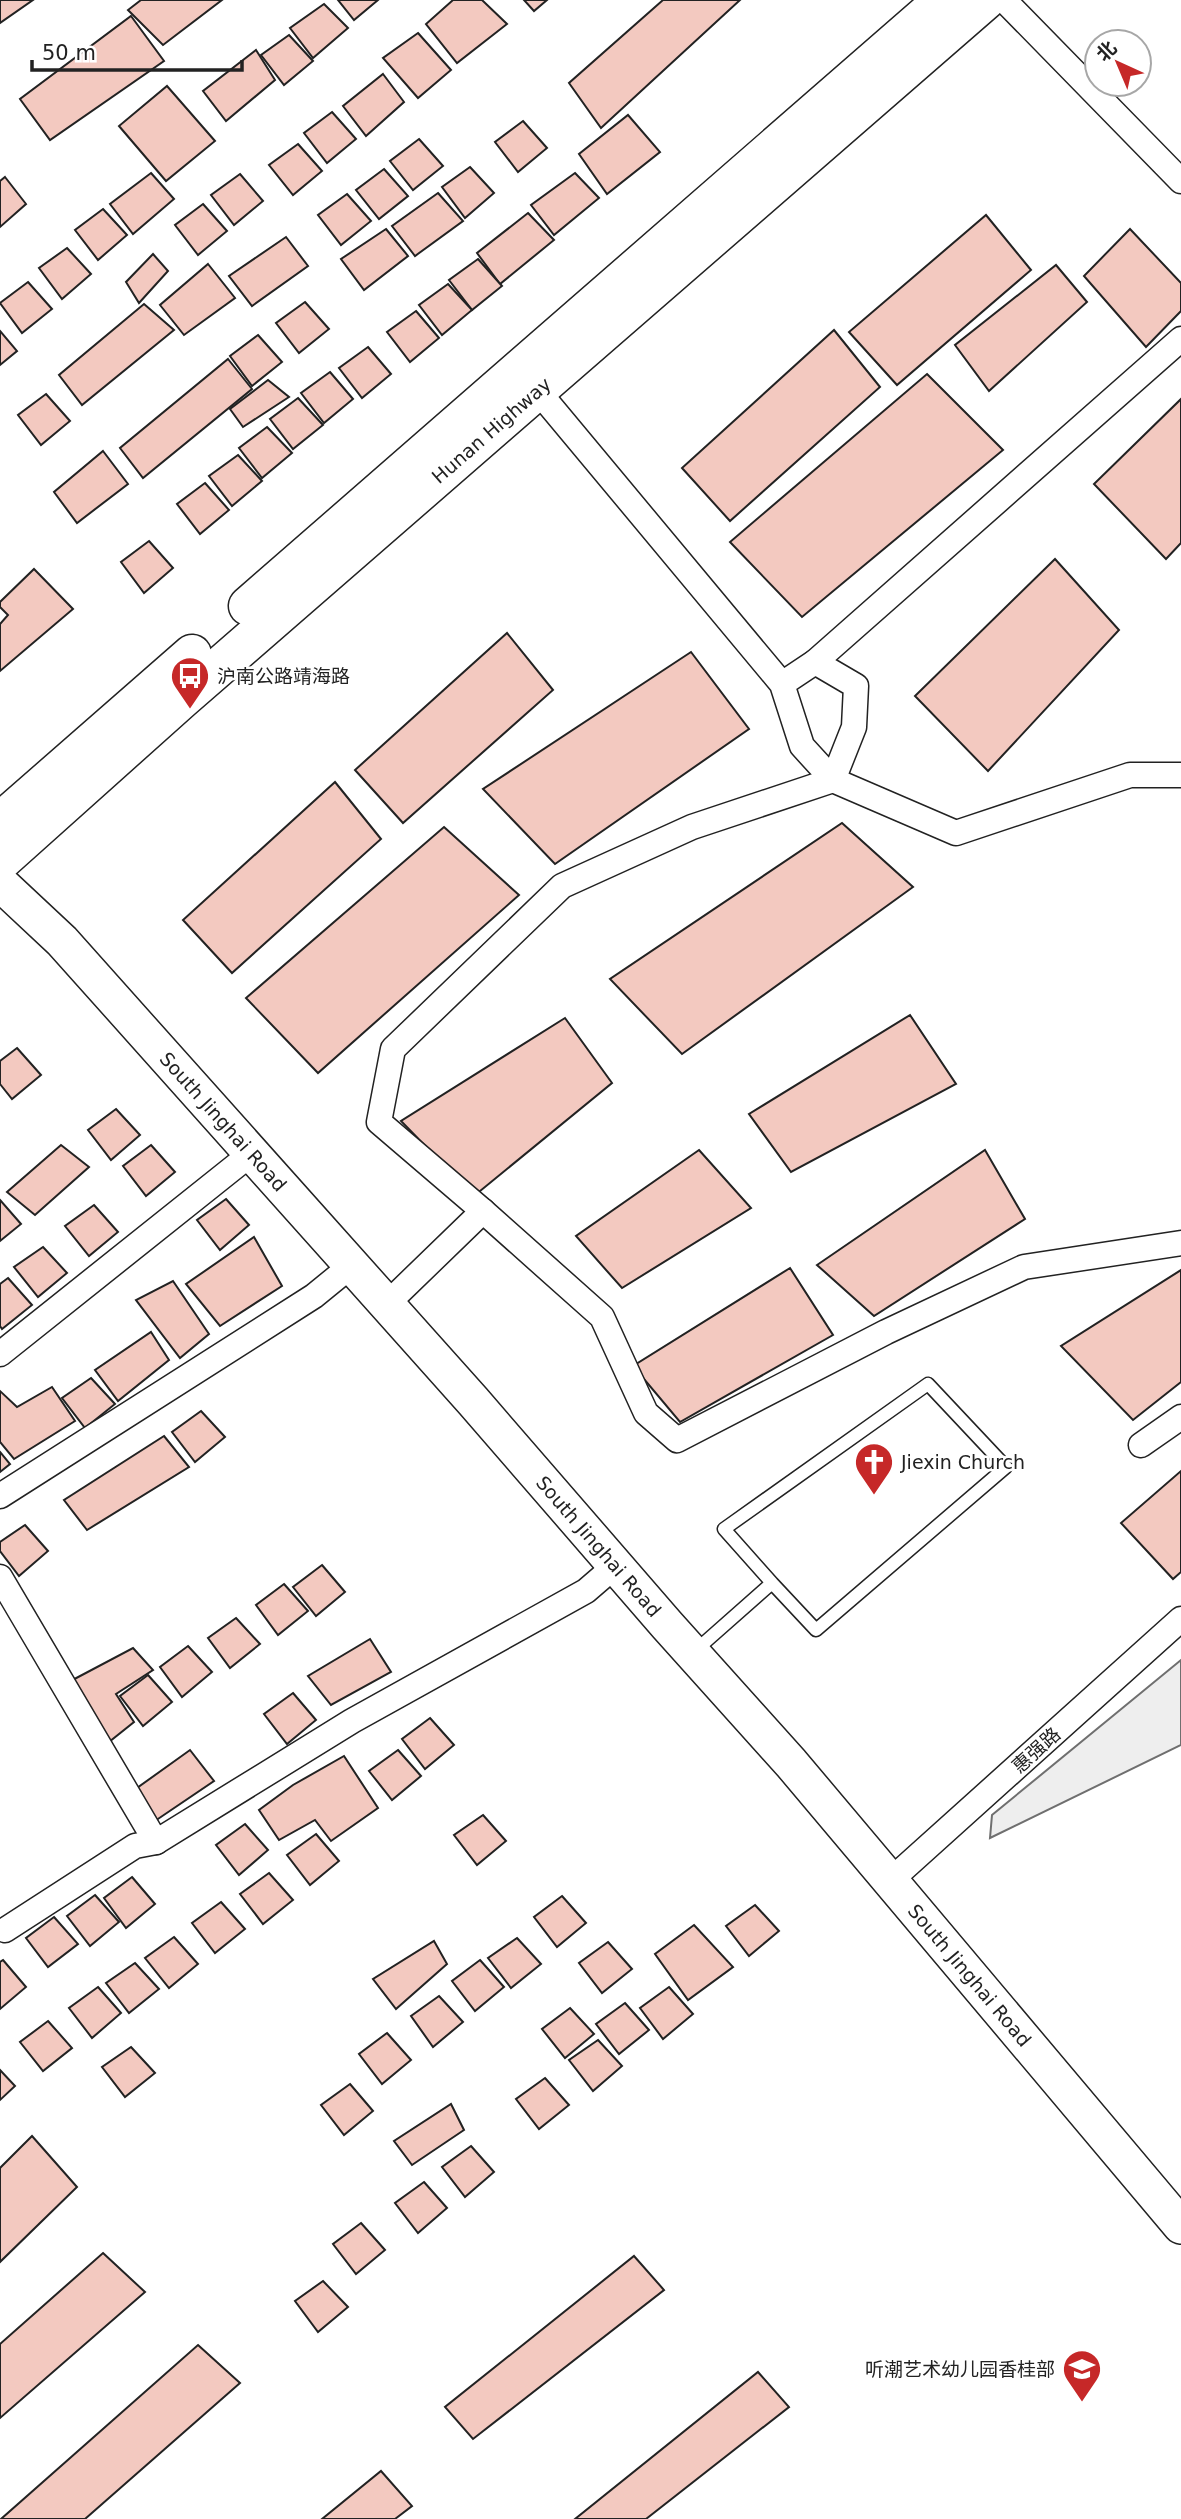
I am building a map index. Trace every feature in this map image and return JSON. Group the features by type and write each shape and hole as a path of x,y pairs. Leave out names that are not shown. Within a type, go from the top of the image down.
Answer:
{"main road":[{"name":"Hunan Highway","path":"0,822 943,0"},
{"name":"Hunan Highway","path":"0,862 181,700 986,0"}],"street":[{"path":"1004,0 1181,181"},
{"path":"782,684 815,663 1181,339"},
{"path":"537,390 782,684 802,746 833,780 957,833 1130,775 1181,775"},
{"path":"815,663 856,685 854,727 833,780 692,827 562,886 393,1049 379,1122 602,1317 646,1413 677,1440 887,1332 1024,1267 1181,1243"},
{"name":"South Jinghai Road","path":"0,883 62,941 474,1401 615,1566 791,1763 1181,2226"},
{"path":"0,1354 252,1153"},
{"path":"387,1304 483,1211"},
{"path":"0,1496 314,1296 352,1265"},
{"path":"1141,1445 1181,1417"},
{"path":"5,1930 135,1846 156,1842 352,1721 586,1591 615,1566"},
{"path":"0,1577 156,1842"},
{"name":"惠强路","path":"891,1880 1181,1619"}],"lane":[{"path":"928,1384 1006,1467 816,1630 772,1583 724,1530 928,1384"},
{"path":"692,1653 772,1583"}],"shaded area":[{"path":"1181,1660 1181,1745 990,1838 992,1815"}],"building":[{"path":"0,0 33,0 0,23"},
{"path":"141,0 222,0 163,45 128,10"},
{"path":"338,0 378,0 354,20"},
{"path":"453,0 482,0 507,24 457,63 426,24"},
{"path":"524,0 547,0 534,11"},
{"path":"663,0 740,0 601,128 569,83"},
{"path":"324,4 348,28 313,58 290,28"},
{"path":"131,16 164,61 50,140 20,99"},
{"path":"418,33 451,70 418,98 383,58"},
{"path":"289,35 313,61 284,85 261,55"},
{"path":"256,50 275,80 226,121 203,91"},
{"path":"383,74 404,102 366,136 343,106"},
{"path":"167,86 215,141 166,181 119,126"},
{"path":"332,112 356,139 327,163 304,133"},
{"path":"628,115 660,152 607,194 579,154"},
{"path":"523,121 547,148 518,172 495,142"},
{"path":"419,139 443,166 413,190 390,161"},
{"path":"298,144 322,171 293,195 269,165"},
{"path":"470,167 494,193 465,218 442,187"},
{"path":"384,169 408,196 379,219 356,190"},
{"path":"151,173 174,199 133,234 110,204"},
{"path":"575,173 599,198 554,235 531,205"},
{"path":"240,174 263,201 234,225 211,195"},
{"path":"5,177 26,204 0,227 0,181"},
{"path":"438,193 463,221 415,256 392,226"},
{"path":"347,194 371,221 341,245 318,215"},
{"path":"203,204 227,231 198,255 175,225"},
{"path":"103,209 127,235 98,260 75,230"},
{"path":"528,213 554,240 500,284 477,253"},
{"path":"986,215 1031,270 897,385 849,332"},
{"path":"386,229 408,256 364,290 341,259"},
{"path":"1130,229 1181,283 1181,311 1146,347 1084,276"},
{"path":"286,237 308,266 252,306 229,276"},
{"path":"67,248 91,274 62,299 39,268"},
{"path":"153,254 168,271 139,303 126,282"},
{"path":"478,259 502,286 472,310 449,280"},
{"path":"208,264 235,298 184,335 160,305"},
{"path":"1056,265 1087,302 989,391 955,345"},
{"path":"28,282 52,309 22,333 0,303"},
{"path":"448,284 472,310 442,335 419,305"},
{"path":"305,302 329,329 299,353 276,323"},
{"path":"144,304 174,330 82,405 59,375"},
{"path":"416,311 439,338 410,362 387,332"},
{"path":"834,330 880,387 730,521 682,468"},
{"path":"0,331 17,351 0,365"},
{"path":"258,335 282,362 252,386 230,356"},
{"path":"368,347 391,374 362,398 339,368"},
{"path":"228,359 252,389 143,478 120,448"},
{"path":"330,372 353,399 324,423 301,393"},
{"path":"927,374 1003,450 802,617 730,542"},
{"path":"268,380 289,397 243,427 230,409"},
{"path":"46,394 70,421 41,445 18,415"},
{"path":"298,398 323,425 293,449 270,419"},
{"path":"1181,399 1181,543 1166,559 1094,484"},
{"path":"267,427 292,453 262,478 239,448"},
{"path":"103,451 128,484 77,523 54,492"},
{"path":"238,455 262,481 232,506 209,476"},
{"path":"205,483 229,510 200,534 177,504"},
{"path":"149,541 173,568 144,593 121,562"},
{"path":"1055,559 1119,630 988,771 915,696"},
{"path":"34,569 73,609 0,671 0,624 8,615 0,607 0,602"},
{"path":"507,633 553,690 403,823 355,770"},
{"path":"691,652 749,729 555,864 483,789"},
{"path":"335,782 381,839 232,973 183,920"},
{"path":"842,823 913,887 682,1054 610,979"},
{"path":"444,827 519,895 318,1073 246,998"},
{"path":"910,1015 956,1084 791,1172 749,1114"},
{"path":"565,1018 612,1083 474,1196 401,1121"},
{"path":"17,1048 41,1075 12,1099 0,1084 0,1061"},
{"path":"116,1109 140,1135 111,1160 88,1130"},
{"path":"61,1145 89,1167 35,1215 7,1192"},
{"path":"151,1145 175,1172 146,1196 123,1166"},
{"path":"699,1150 751,1208 622,1288 576,1236"},
{"path":"985,1150 1025,1219 874,1316 817,1265"},
{"path":"226,1199 249,1225 220,1250 197,1220"},
{"path":"0,1200 21,1224 0,1241"},
{"path":"94,1205 118,1232 89,1256 65,1226"},
{"path":"254,1237 282,1286 220,1326 186,1284"},
{"path":"43,1247 67,1273 38,1297 14,1267"},
{"path":"790,1268 833,1335 680,1422 633,1366"},
{"path":"1181,1270 1181,1382 1133,1420 1061,1346"},
{"path":"8,1278 32,1305 2,1329 0,1284"},
{"path":"173,1281 209,1334 180,1358 136,1300"},
{"path":"151,1332 169,1360 118,1401 95,1370"},
{"path":"91,1378 115,1404 85,1428 62,1398"},
{"path":"52,1387 75,1421 14,1459 0,1442 0,1391 17,1407"},
{"path":"201,1411 225,1437 195,1462 172,1432"},
{"path":"164,1436 189,1467 87,1530 64,1500"},
{"path":"0,1452 10,1464 0,1472"},
{"path":"1181,1471 1181,1572 1173,1579 1121,1523"},
{"path":"25,1525 48,1551 19,1576 0,1551 0,1542"},
{"path":"322,1565 345,1592 316,1616 293,1587"},
{"path":"284,1584 308,1611 278,1635 256,1605"},
{"path":"236,1618 260,1644 230,1668 208,1638"},
{"path":"370,1639 391,1672 331,1705 308,1676"},
{"path":"188,1646 212,1672 182,1697 160,1667"},
{"path":"133,1648 153,1670 116,1694 134,1722 104,1746 65,1684"},
{"path":"148,1675 172,1702 143,1726 120,1696"},
{"path":"293,1693 316,1720 287,1744 264,1714"},
{"path":"430,1718 454,1745 425,1769 402,1739"},
{"path":"190,1750 214,1781 152,1823 130,1793"},
{"path":"398,1750 421,1776 392,1800 369,1771"},
{"path":"344,1756 378,1808 331,1841 315,1820 279,1840 259,1810 293,1785"},
{"path":"483,1815 506,1841 477,1865 454,1835"},
{"path":"245,1824 268,1850 239,1875 216,1845"},
{"path":"316,1834 339,1861 310,1885 287,1855"},
{"path":"269,1873 293,1900 263,1924 240,1894"},
{"path":"132,1877 155,1904 126,1928 104,1898"},
{"path":"95,1895 119,1922 90,1946 67,1916"},
{"path":"562,1896 586,1923 557,1947 534,1917"},
{"path":"221,1902 245,1929 215,1953 192,1923"},
{"path":"755,1905 779,1931 749,1956 726,1926"},
{"path":"54,1917 78,1944 48,1967 26,1938"},
{"path":"694,1925 733,1967 688,2000 655,1954"},
{"path":"174,1937 198,1964 169,1988 145,1958"},
{"path":"517,1938 541,1964 511,1988 488,1958"},
{"path":"434,1941 447,1964 396,2009 373,1979"},
{"path":"608,1942 632,1969 602,1993 579,1963"},
{"path":"3,1960 26,1987 0,2009 0,1962"},
{"path":"480,1960 504,1987 475,2011 452,1981"},
{"path":"135,1963 159,1989 129,2013 106,1983"},
{"path":"98,1987 121,2013 92,2038 69,2008"},
{"path":"669,1987 693,2014 663,2039 640,2008"},
{"path":"439,1996 463,2022 433,2047 411,2016"},
{"path":"625,2003 649,2030 619,2054 596,2024"},
{"path":"570,2008 594,2034 565,2058 542,2029"},
{"path":"48,2021 72,2048 43,2071 20,2042"},
{"path":"387,2033 411,2060 382,2084 359,2054"},
{"path":"598,2040 622,2066 593,2091 569,2060"},
{"path":"131,2047 155,2073 125,2097 102,2067"},
{"path":"0,2070 15,2086 0,2100"},
{"path":"545,2078 569,2105 539,2129 516,2099"},
{"path":"350,2084 373,2111 344,2135 321,2105"},
{"path":"451,2104 464,2130 412,2165 394,2141"},
{"path":"32,2136 77,2187 0,2262 0,2168"},
{"path":"471,2146 494,2172 465,2197 442,2167"},
{"path":"424,2182 447,2208 418,2233 395,2203"},
{"path":"361,2223 385,2250 356,2274 333,2244"},
{"path":"103,2253 145,2292 0,2418 0,2344"},
{"path":"634,2256 664,2290 473,2439 445,2407"},
{"path":"323,2281 348,2307 318,2332 295,2301"},
{"path":"198,2345 240,2383 85,2519 1,2519"},
{"path":"758,2372 789,2407 646,2519 575,2519"},
{"path":"381,2471 412,2506 395,2519 322,2519"}],"place":[{"name":"沪南公路靖海路","path":"190,710"},
{"name":"Jiexin Church","path":"874,1496"},
{"name":"听潮艺术幼儿园香桂部","path":"1082,2403"}]}
